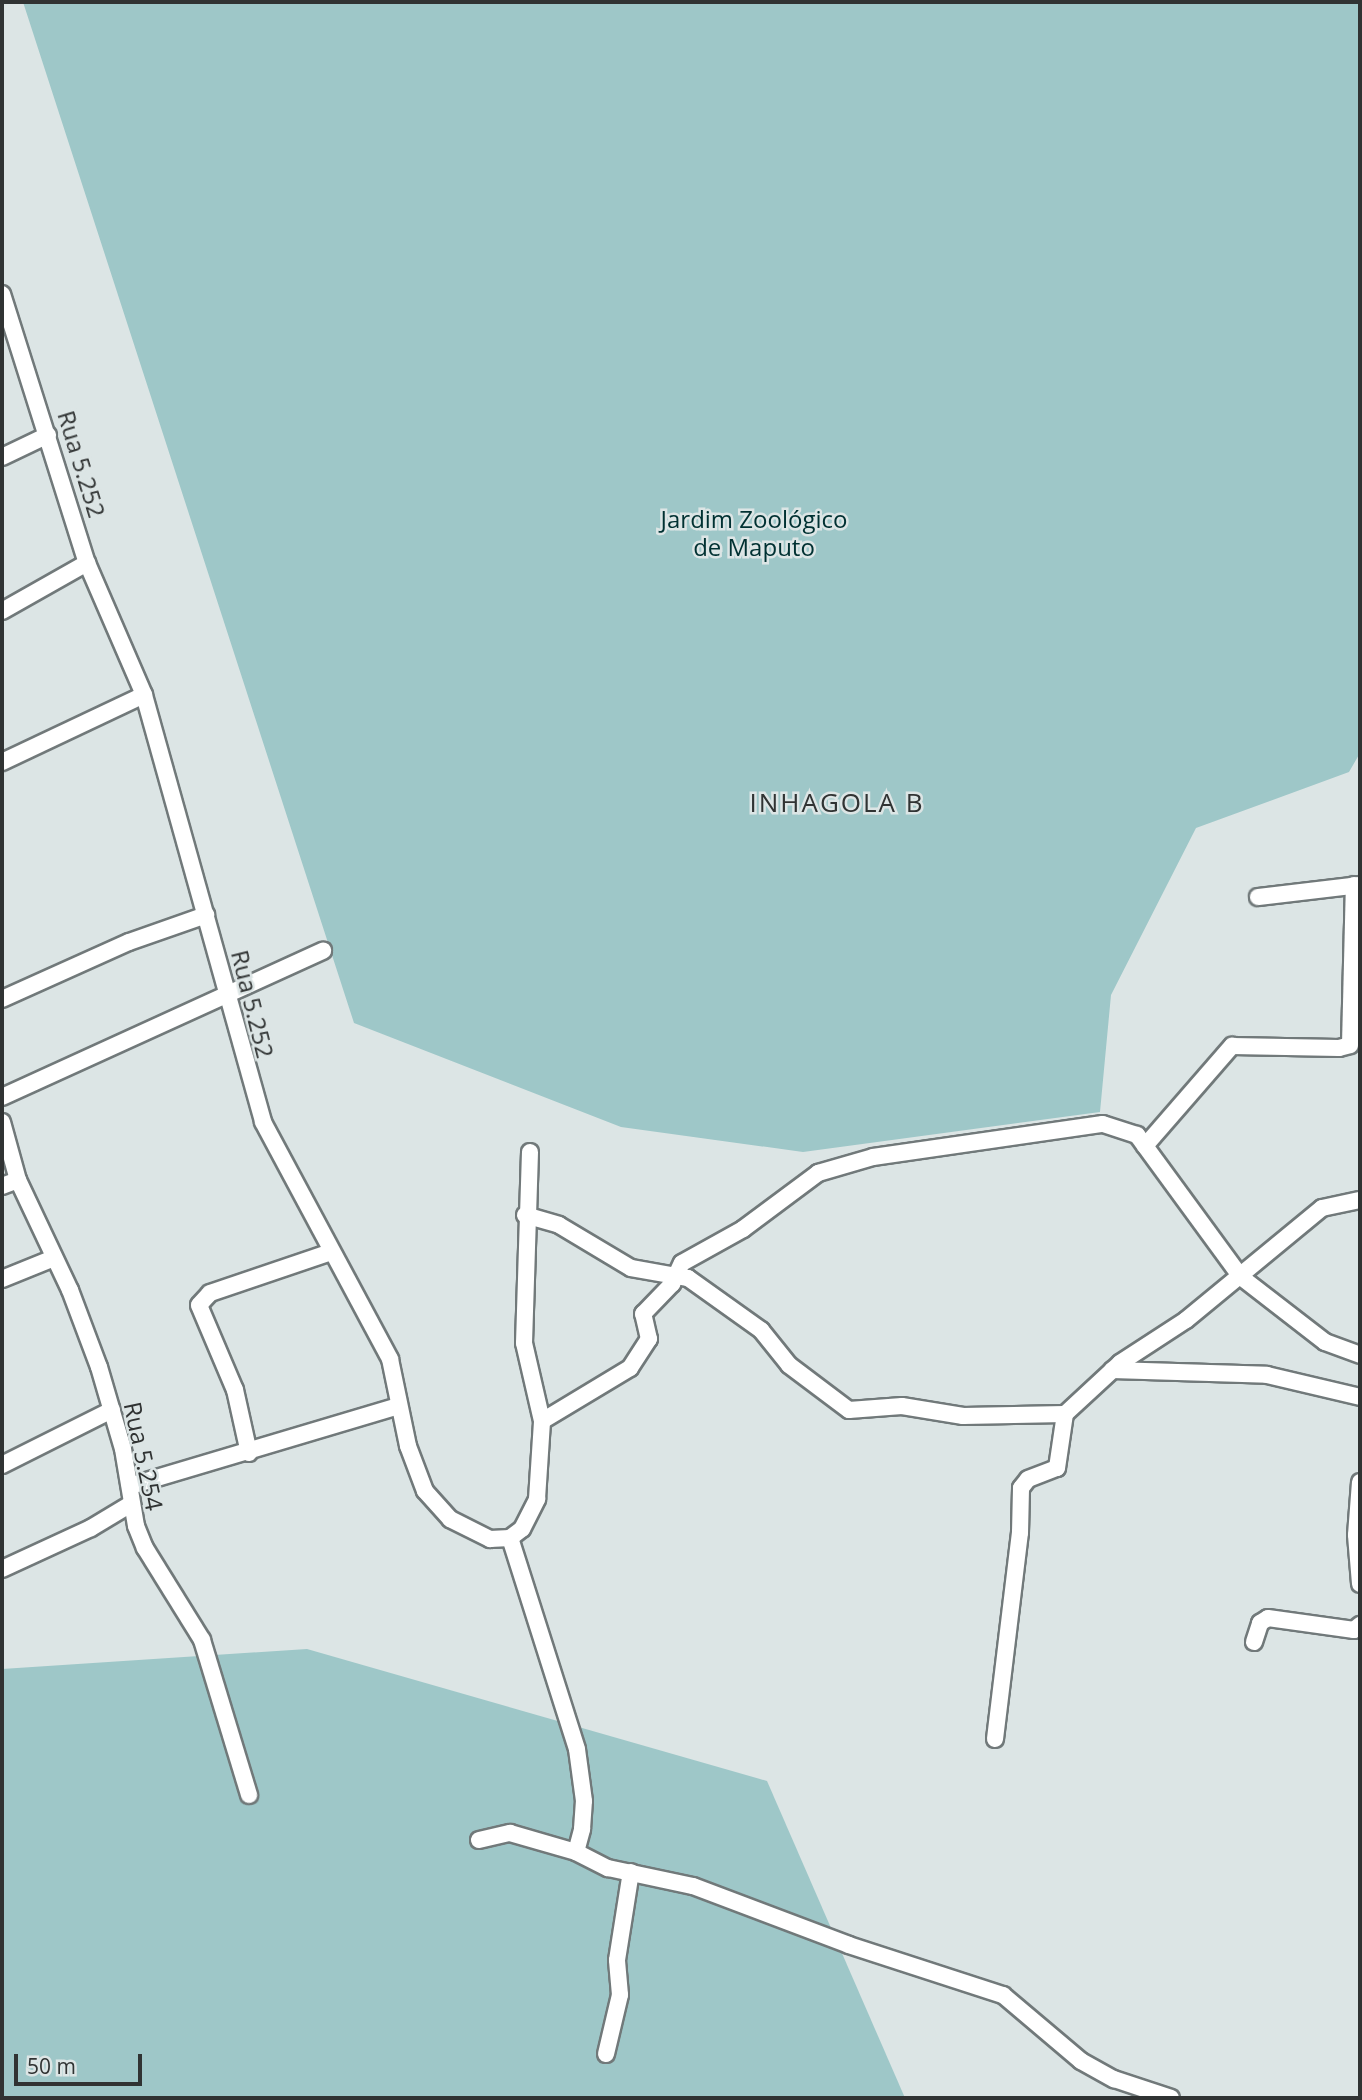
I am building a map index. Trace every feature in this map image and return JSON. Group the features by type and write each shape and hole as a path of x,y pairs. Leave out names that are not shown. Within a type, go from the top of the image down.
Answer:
{"street":[{"name":"Rua 5.252","path":"2,294 87,563 144,695 263,1122 390,1359 398,1406 413,1463 436,1508 490,1539 510,1538"},
{"path":"2,457 48,435"},
{"path":"2,611 87,563"},
{"path":"2,762 144,695"},
{"path":"1144,1146 1232,1046 1339,1048 1350,1045 1357,885 1258,897"},
{"path":"2,999 129,942 206,915"},
{"path":"2,1097 227,991 323,951"},
{"name":"Rua 5.254","path":"2,1122 18,1180 84,1321 112,1410 130,1486 131,1504 145,1548 207,1651 249,1795"},
{"path":"542,1421 629,1368 649,1339 643,1314 687,1259 743,1229 818,1173 836,1164 1103,1124 1130,1132 1144,1146 1241,1277 1325,1342 1360,1355"},
{"path":"530,1152 524,1343 542,1421 537,1499 530,1517 510,1538 576,1749 584,1801 576,1852"},
{"path":"2,1186 18,1180"},
{"path":"995,1739 1020,1533 1021,1488 1028,1479 1057,1468 1065,1414 1112,1370 1241,1277 1322,1208 1360,1199"},
{"path":"526,1215 559,1225 631,1268 678,1273 761,1330 789,1364 849,1410 902,1406 962,1416 1065,1414"},
{"path":"249,1453 234,1391 199,1305 210,1293 331,1252"},
{"path":"2,1279 54,1258"},
{"path":"1112,1370 1267,1375 1360,1397"},
{"path":"130,1486 249,1453 398,1406"},
{"path":"2,1465 112,1410"},
{"path":"1360,1482 1360,1584"},
{"path":"2,1569 91,1528 131,1504"},
{"path":"1254,1642 1261,1623 1268,1618 1354,1630 1360,1625"},
{"path":"478,1840 510,1833 576,1852 608,1868 693,1886 878,1955 1003,1996 1081,2061 1114,2079 1171,2098"},
{"path":"606,2054 620,1995 617,1960 631,1872"}],"green space":[{"name":"Jardim Zoológico de Maputo","path":"23,2 1360,2 1360,753 1349,772 1196,828 1111,995 1100,1112 803,1152 621,1127 354,1023"},
{"path":"307,1649 767,1781 905,2098 2,2098 2,1669"}],"district":[{"name":"INHAGOLA B","path":"837,803"}]}
